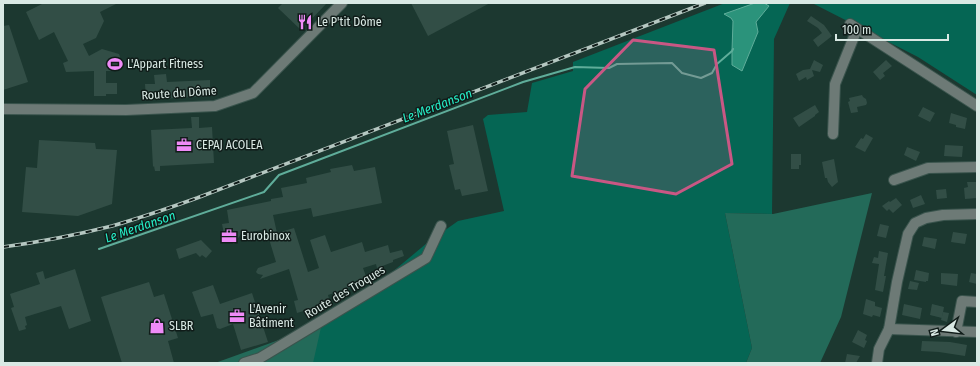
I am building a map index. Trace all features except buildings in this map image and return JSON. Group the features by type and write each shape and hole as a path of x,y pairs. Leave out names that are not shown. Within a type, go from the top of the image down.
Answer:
{"street":[{"name":"Route du Dôme","path":"3,108 126,110 215,106 253,93 342,3"},
{"path":"833,134 835,84 853,27 977,106"},
{"path":"894,180 928,168 977,167"},
{"path":"877,363 879,349 889,329 897,282 908,234 915,223 926,218 942,215 977,214"},
{"name":"Route des Troques","path":"244,363 260,358 426,258 441,226"},
{"path":"956,332 962,300 977,302"},
{"path":"889,329 977,332"}],"highlighted area":[{"path":"633,40 714,50 732,164 676,194 572,176 585,89"}],"shaded area":[{"path":"725,3 790,3 774,39 772,214 725,213 752,348 746,363 244,363 348,309 427,243 458,221 504,211 483,119 488,115 527,112 532,83 573,71 573,62"},
{"path":"755,3 764,3 769,6 756,22 758,32 742,71 732,65 733,21 724,14"},
{"path":"812,3 977,3 977,95 918,57"},
{"path":"872,193 841,317 820,363 746,363 752,348 725,213 773,214"},
{"path":"322,323 313,363 215,363 309,329"}],"waterway":[{"name":"Le Merdanson","path":"99,249 264,192 279,175 523,82 575,67 609,68 617,64 672,63 682,73 701,78 712,73 717,64 733,49"}],"railway":[{"path":"3,247 44,241 112,226 197,198 705,3"}],"place":[{"name":"Le P'tit Dôme","path":"305,22"},
{"name":"L'Appart Fitness","path":"115,64"},
{"name":"CEPAJ ACOLEA","path":"184,145"},
{"name":"Eurobinox","path":"229,236"},
{"name":"L'Avenir Bâtiment","path":"237,316"},
{"name":"SLBR","path":"157,326"}]}
